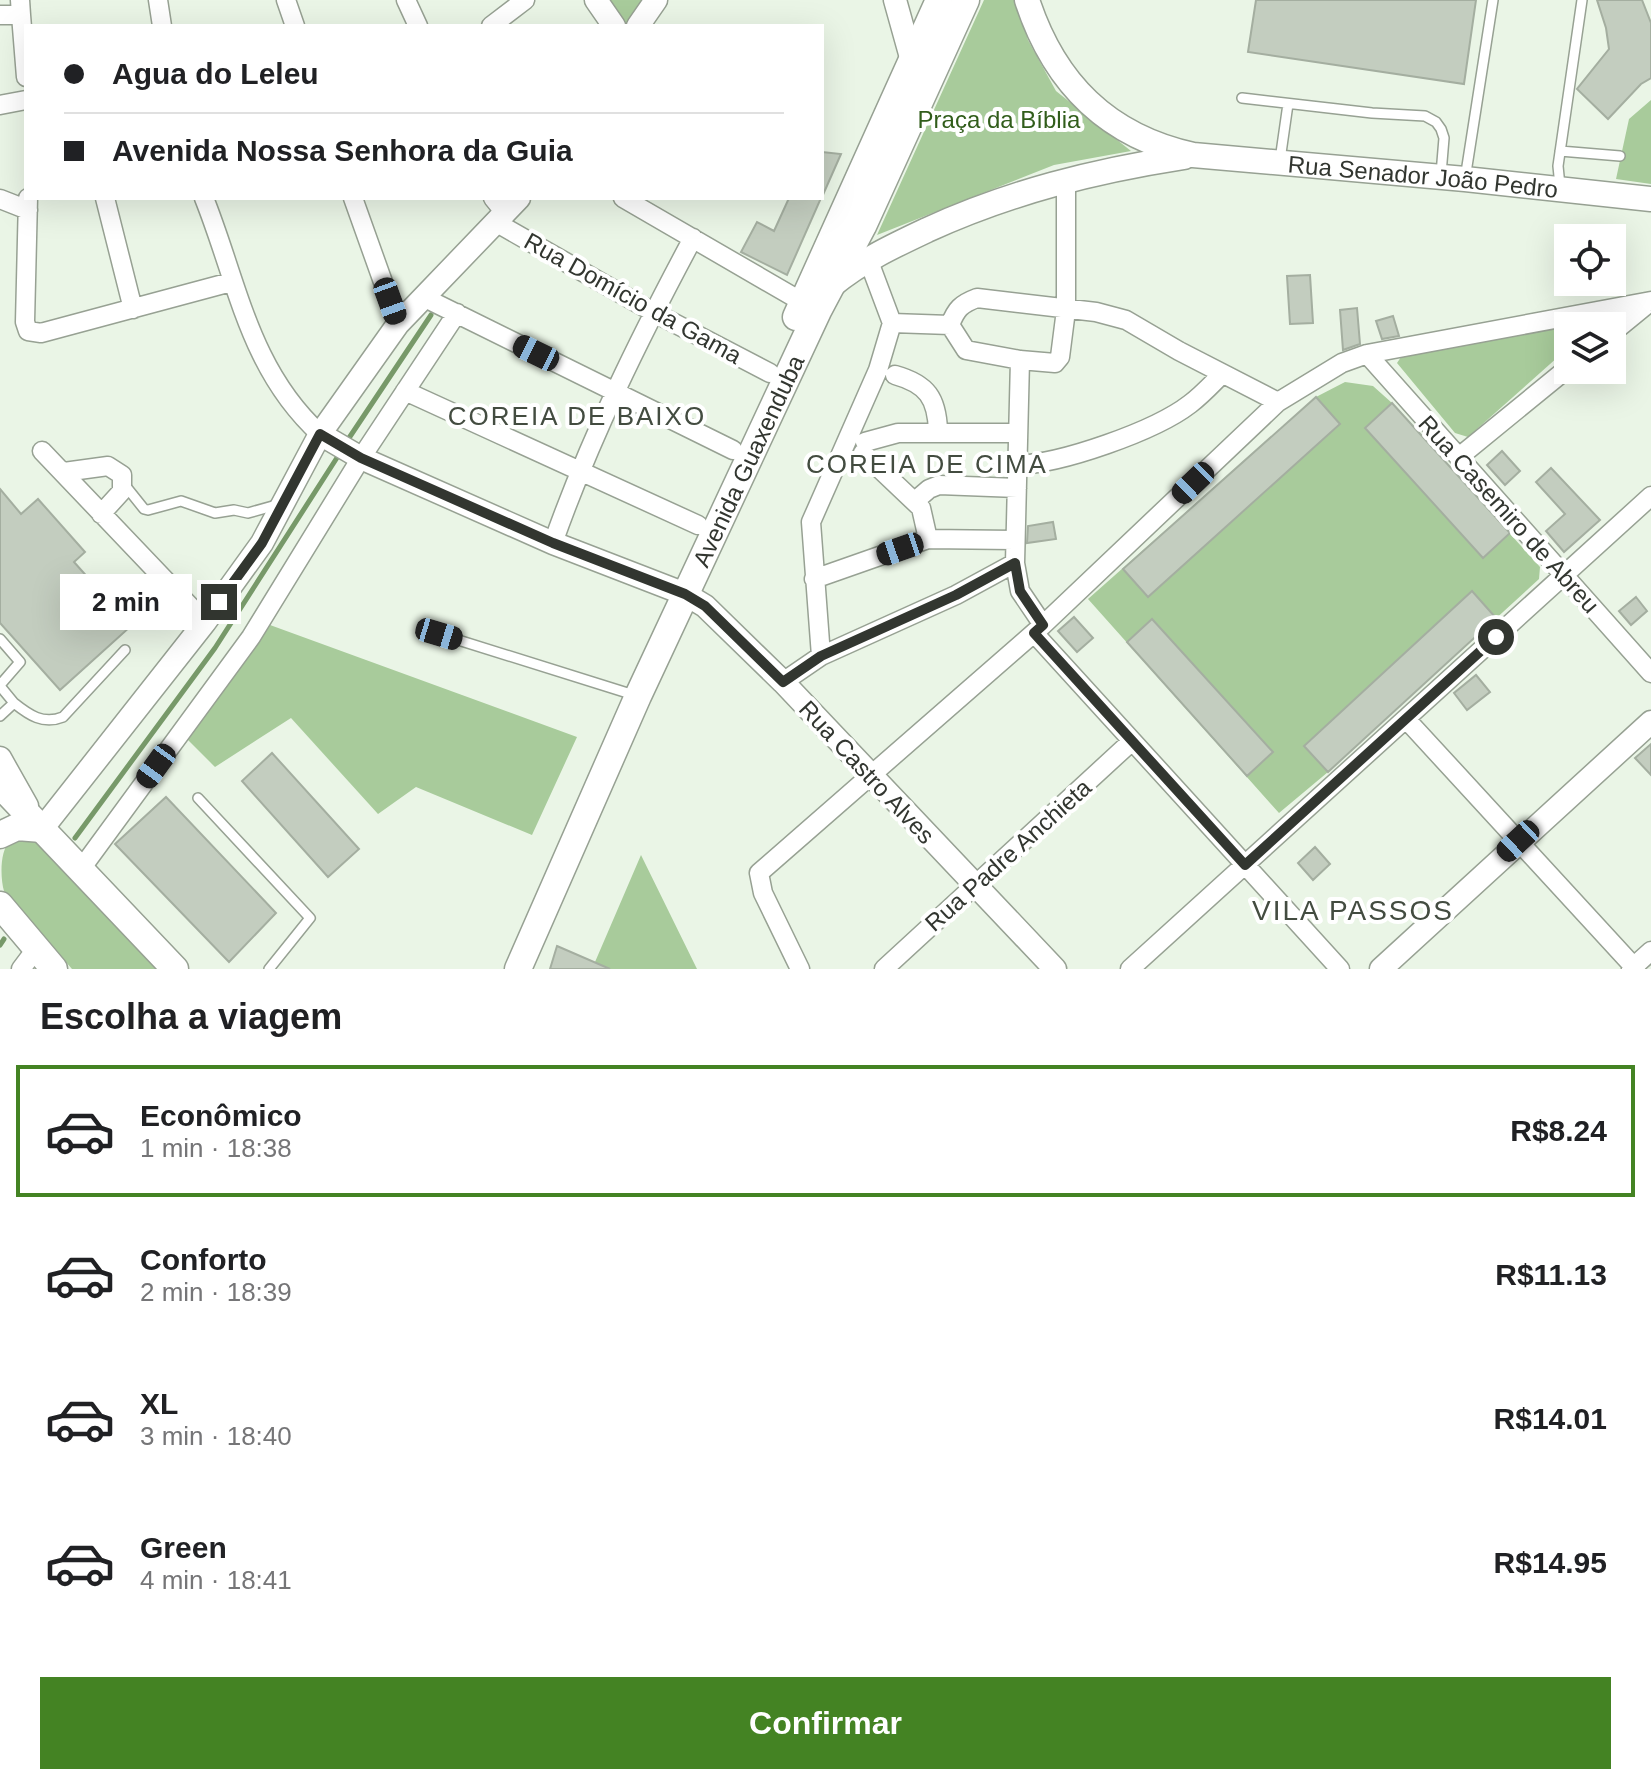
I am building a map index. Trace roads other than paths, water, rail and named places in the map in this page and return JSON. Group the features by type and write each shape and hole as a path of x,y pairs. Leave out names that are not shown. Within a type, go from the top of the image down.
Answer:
{"main road":[{"name":"Avenida Guaxenduba","path":"501,969 811,307 939,0"},
{"name":"Avenida Guaxenduba","path":"677,591 698,525 770,373 811,307 830,287 863,226 966,0"},
{"name":"Rua Senador João Pedro","path":"1027,0 1055,65 1067,81 1094,107 1138,137 1172,151 1651,199"},
{"path":"863,226 868,198 919,88 918,71 912,61"},
{"name":"Rua Senador João Pedro","path":"830,287 868,259 955,217 1016,194 1066,179 1193,155"},
{"name":"Avenida Guaxenduba","path":"518,969 629,693"},
{"path":"0,785 175,969"},
{"path":"0,835 17,827 39,825"},
{"path":"0,905 37,962"}],"street":[{"path":"158,0 162,24"},
{"path":"286,0 294,24"},
{"path":"406,0 417,24"},
{"path":"494,24 525,0"},
{"path":"596,0 613,24"},
{"path":"639,24 656,0"},
{"path":"895,0 912,61"},
{"path":"0,15 21,8 24,49"},
{"path":"0,105 24,100"},
{"path":"950,325 966,350 1055,363 1060,357 1066,310 1066,179"},
{"path":"0,199 28,204 25,322 28,331 41,333 231,282"},
{"path":"106,200 133,309"},
{"path":"205,200 219,236 231,282 266,365 299,415 325,437"},
{"path":"354,200 398,324"},
{"path":"626,200 811,307"},
{"path":"0,758 39,825 205,622 262,543 283,503 398,324 504,208"},
{"name":"Rua Domício da Gama","path":"504,208 653,312 770,373"},
{"path":"553,543 579,471 653,312 693,238"},
{"path":"821,656 811,537 814,510 887,373 892,323 868,259"},
{"path":"423,297 733,450"},
{"path":"950,325 962,303 977,298 1096,312 1126,320 1278,402"},
{"path":"1626,322 1651,301"},
{"path":"800,969 763,893 759,873 1039,629 1278,402 1342,363 1367,354 1651,301"},
{"path":"81,869 251,637 356,456 405,391 457,313"},
{"path":"892,323 950,325"},
{"name":"Rua Casemiro de Abreu","path":"1367,354 1651,673"},
{"path":"1020,360 1015,563 1020,591 1039,629 1132,741 1340,969"},
{"path":"887,373 912,380 929,394 937,415 938,431"},
{"path":"1016,465 1035,465 1063,459 1160,423 1190,404 1222,374"},
{"path":"1459,457 1554,379"},
{"path":"405,391 698,525"},
{"path":"928,539 925,517 915,501 864,447 878,436 898,433 1017,433"},
{"name":"Rua Castro Alves","path":"325,437 356,456 553,543 677,591 705,606 783,682 1055,969"},
{"path":"42,451 205,622"},
{"path":"64,472 108,466 122,475 124,484 120,493 101,514"},
{"path":"915,501 939,485 1017,488"},
{"path":"1130,969 1651,496"},
{"path":"814,579 928,539 1014,540"},
{"path":"783,682 821,656 956,595 1015,563"},
{"path":"1406,719 1633,968 1651,951"},
{"path":"1381,969 1651,722"},
{"name":"Rua Padre Anchieta","path":"884,969 1132,741"}],"lane":[{"path":"1453,178 1493,0"},
{"path":"1560,189 1560,151 1582,0"},
{"path":"1242,98 1425,116 1436,122 1444,138 1453,178"},
{"path":"1279,163 1288,104"},
{"path":"1560,151 1620,156"},
{"path":"124,484 148,510 181,501 215,513 234,510 248,513 283,503"},
{"path":"439,634 629,693"},
{"path":"0,639 20,662 0,685 14,703 43,721 63,717 125,650"},
{"path":"0,716 14,703"},
{"path":"198,798 310,918 269,969"}],"waterway":[{"path":"345,444 431,315"},
{"path":"75,838 215,648 340,453"},
{"path":"0,945 4,939"}],"district":[{"name":"COREIA DE BAIXO","path":"577,416"},
{"name":"COREIA DE CIMA","path":"927,464"},
{"name":"VILA PASSOS","path":"1353,910"}],"park label":[{"name":"Praça da Bíblia","path":"999,119"}]}
